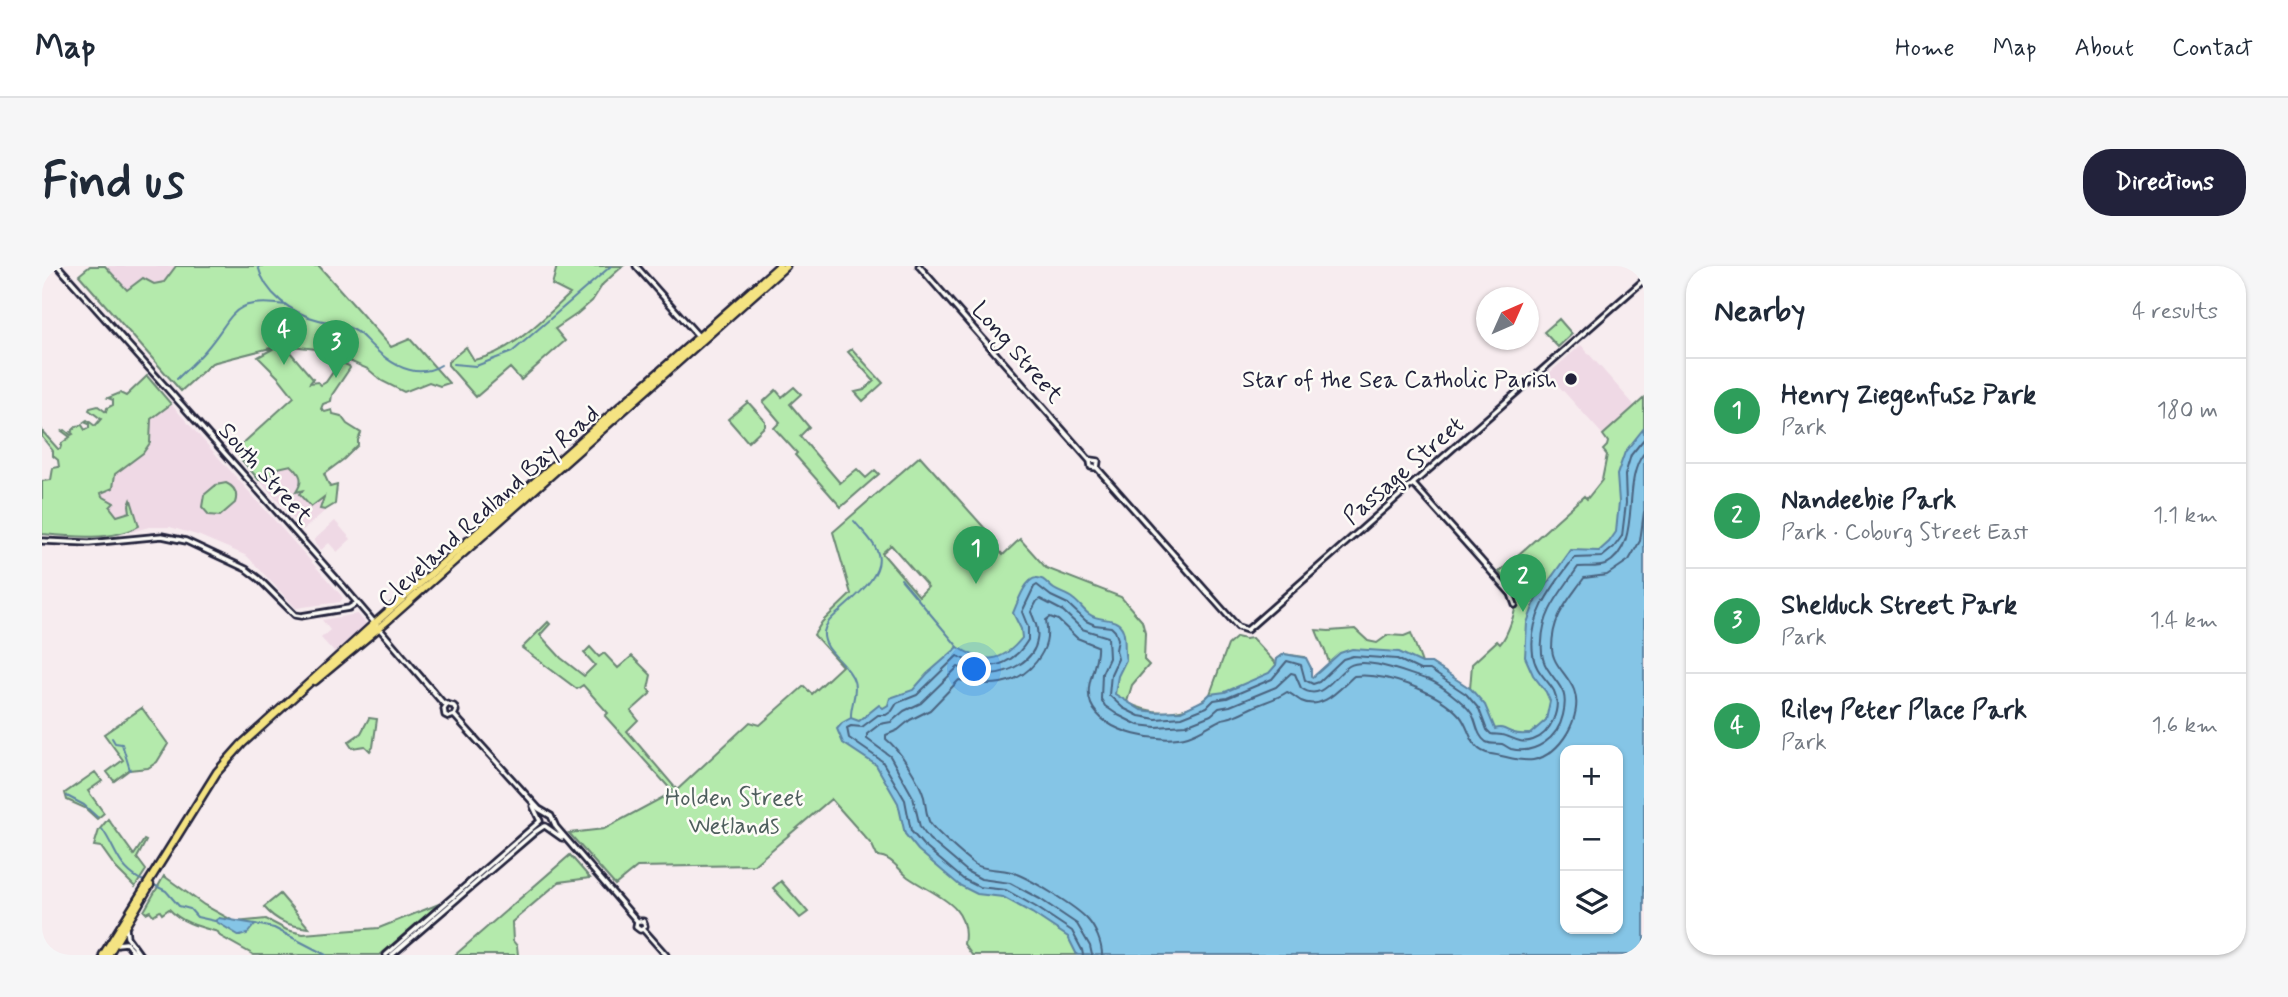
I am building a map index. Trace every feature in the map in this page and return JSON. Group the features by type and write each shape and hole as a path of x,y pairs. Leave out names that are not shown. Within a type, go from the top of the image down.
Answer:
{"highway":[{"path":"701,339 779,266"},
{"path":"701,339 786,266"},
{"name":"Cleveland Redland Bay Road","path":"106,955 217,772 252,734 701,339"},
{"name":"Cleveland Redland Bay Road","path":"106,955 114,946 139,899 143,900 161,862"}],"street":[{"name":"South Street","path":"58,266 446,706 454,706 454,715"},
{"path":"636,266 701,339"},
{"name":"Long Street","path":"919,266 1090,461 1091,467 1097,468 1238,626 1247,630"},
{"name":"Passage Street","path":"1247,630 1644,280"},
{"path":"1413,484 1511,594 1515,604"},
{"path":"42,541 78,544 150,537 173,538 207,550 246,569 295,615 349,608 357,603"},
{"name":"South Street","path":"446,706 445,715 454,715"},
{"name":"South Street","path":"454,715 532,801 551,816 552,822 569,843 637,921 642,920 645,923 643,929 666,955"},
{"name":"South Street","path":"532,801 540,821 569,843"},
{"path":"386,955 546,814"},
{"path":"392,955 535,832 552,822"},
{"path":"126,923 127,937 138,955"},
{"path":"114,946 120,942 126,943 138,955"}],"shaded area":[{"path":"105,266 176,266 164,282 127,291"},
{"path":"1581,345 1635,406 1603,435 1548,374"},
{"path":"171,404 340,594 343,598 340,602 296,608 247,556 200,536 170,527 149,527 131,532 98,494 115,474 151,419"},
{"path":"265,423 335,502 303,530 239,457 243,453 238,447"},
{"path":"335,521 351,539 337,552 329,543 321,550 314,540"},
{"path":"357,614 367,624 334,652 321,638 330,630 322,620"}],"green space":[{"path":"90,266 105,266 127,290 143,278 154,284 164,282 176,266 319,266 391,347 410,339 449,383 440,386 429,382 404,392 382,381 368,369 324,350 284,345 313,379 310,383 318,382 321,385 326,382 340,362 349,366 331,401 323,404 321,409 325,412 332,410 333,414 341,416 347,424 361,433 358,445 324,474 330,487 337,485 335,504 325,510 320,509 324,497 311,507 299,494 304,490 296,492 300,477 291,465 278,468 270,477 259,480 239,457 240,446 294,397 258,357 278,346 212,363 181,391 79,275"},
{"path":"557,266 623,266 603,284 592,301 555,329 565,341 521,380 510,368 476,397 448,362 466,347 474,360 488,356 514,343 538,324 570,294 552,285"},
{"path":"1559,319 1572,334 1558,347 1544,332"},
{"path":"852,349 883,383 863,401 855,392 864,390 874,381 848,352"},
{"path":"147,376 171,404 151,419 150,443 143,453 115,474 113,488 101,493 114,503 110,507 117,516 130,512 131,500 139,526 105,536 42,534 42,481 51,480 53,468 59,467 53,451 42,437 42,431 60,449 62,443 70,437 62,431 65,430 71,435 77,426 82,425 85,430 89,428 89,424 84,422 87,420 95,426 101,419 89,410 90,408 98,406 106,412 107,408 113,405 113,400 108,398 120,393 126,396"},
{"path":"794,387 801,394 790,404 809,427 800,436 840,483 857,469 866,478 875,470 879,474 841,507 774,428 780,422 763,402 776,390 782,397"},
{"name":"Holden Street Wetlands","path":"1644,398 1644,669 1570,745 1560,745 1560,752 1125,955 972,955 964,944 965,930 956,910 908,877 890,861 877,856 872,845 831,799 754,865 637,867 615,885 569,833 604,829 673,792 605,716 608,713 583,685 577,689 522,648 548,622 550,624 540,635 561,658 584,676 595,665 584,653 590,647 599,657 604,653 618,668 632,656 651,675 648,689 651,693 631,711 638,720 627,731 677,790 750,722 760,725 804,686 812,694 842,666 814,635 822,622 851,594 833,532 920,456 997,542 994,545 1003,555 1020,539 1046,568 1121,597 1142,621 1145,633 1144,660 1149,665 1132,685 1127,702 1148,710 1170,712 1192,706 1210,694 1228,645 1237,637 1252,638 1276,664 1277,659 1284,654 1304,657 1311,668 1311,677 1314,677 1329,663 1316,630 1355,629 1368,641 1377,643 1388,635 1404,636 1411,633 1422,663 1431,663 1470,689 1472,664 1497,641 1500,644 1514,613 1516,595 1499,572 1584,496 1587,499 1602,480 1607,455 1603,450 1608,442 1603,435","holes":["891,545 928,587 919,596 882,553"]},
{"path":"748,402 765,421 765,426 748,442 728,419"},
{"path":"226,483 235,491 235,503 220,516 209,515 202,507 204,495 216,485"},
{"path":"142,708 168,744 157,762 148,768 129,770 114,781 107,772 123,760 104,734"},
{"path":"369,718 377,719 373,747 370,751 365,746 352,748 348,742 361,733"},
{"path":"95,772 102,781 88,791 104,813 97,819 85,808 67,800 65,793"},
{"path":"108,819 134,855 144,840 146,841 137,858 146,870 135,887 116,868 101,847 94,846 99,830"},
{"path":"570,855 590,878 559,882 512,922 513,941 518,955 455,955"},
{"path":"164,876 204,905 235,922 266,919 287,930 303,934 379,928 439,904 380,955 254,955 220,936 218,932 185,921 169,909 162,914 160,911 153,915 150,911 146,913 144,911"},
{"path":"781,881 808,912 800,918 773,888"},
{"path":"280,894 309,928 284,922 264,907"}],"water":[{"path":"1644,428 1644,955 1077,955 1068,937 1032,913 1003,897 977,894 959,885 918,850 905,834 898,803 876,765 843,743 837,729 851,718 859,721 879,705 883,708 888,705 890,698 913,690 958,647 984,658 1000,656 1007,652 1022,638 1021,629 1013,613 1019,598 1032,579 1039,578 1071,597 1093,616 1119,624 1124,636 1126,660 1118,676 1115,694 1141,710 1181,711 1204,700 1210,694 1225,692 1269,673 1276,665 1277,659 1284,654 1306,658 1313,677 1340,653 1352,649 1399,652 1422,663 1431,663 1471,689 1485,705 1495,729 1503,728 1518,734 1530,734 1546,720 1550,701 1525,657 1527,623 1536,599 1571,550 1599,551 1616,532 1619,502 1617,475 1625,452"},
{"path":"219,918 255,924 247,934 240,936 215,921"}],"waterway":[{"path":"258,266 273,294 299,313 354,330 381,354 405,368 423,371 441,365"},
{"path":"453,364 476,366 512,352 611,266"},
{"path":"177,379 204,352 235,312 253,304 286,305"},
{"path":"851,718 854,681 827,646 824,632 830,620 868,584 877,568 877,551 854,521"},
{"path":"901,579 958,647"},
{"path":"112,738 115,743 122,744 130,770"},
{"path":"67,796 84,805 97,817"},
{"path":"102,829 125,868 139,879"},
{"path":"141,880 145,881"},
{"path":"154,885 166,891 179,906 190,909 197,917 215,921"},
{"path":"255,924 274,928 326,955"}],"place":[{"name":"Riley Peter Place Park","path":"284,365"},
{"name":"Shelduck Street Park","path":"336,378"},
{"name":"Star of the Sea Catholic Parish","path":"1571,379"},
{"name":"Henry Ziegenfusz Park","path":"976,584"},
{"name":"Nandeebie Park","path":"1523,612"}]}
